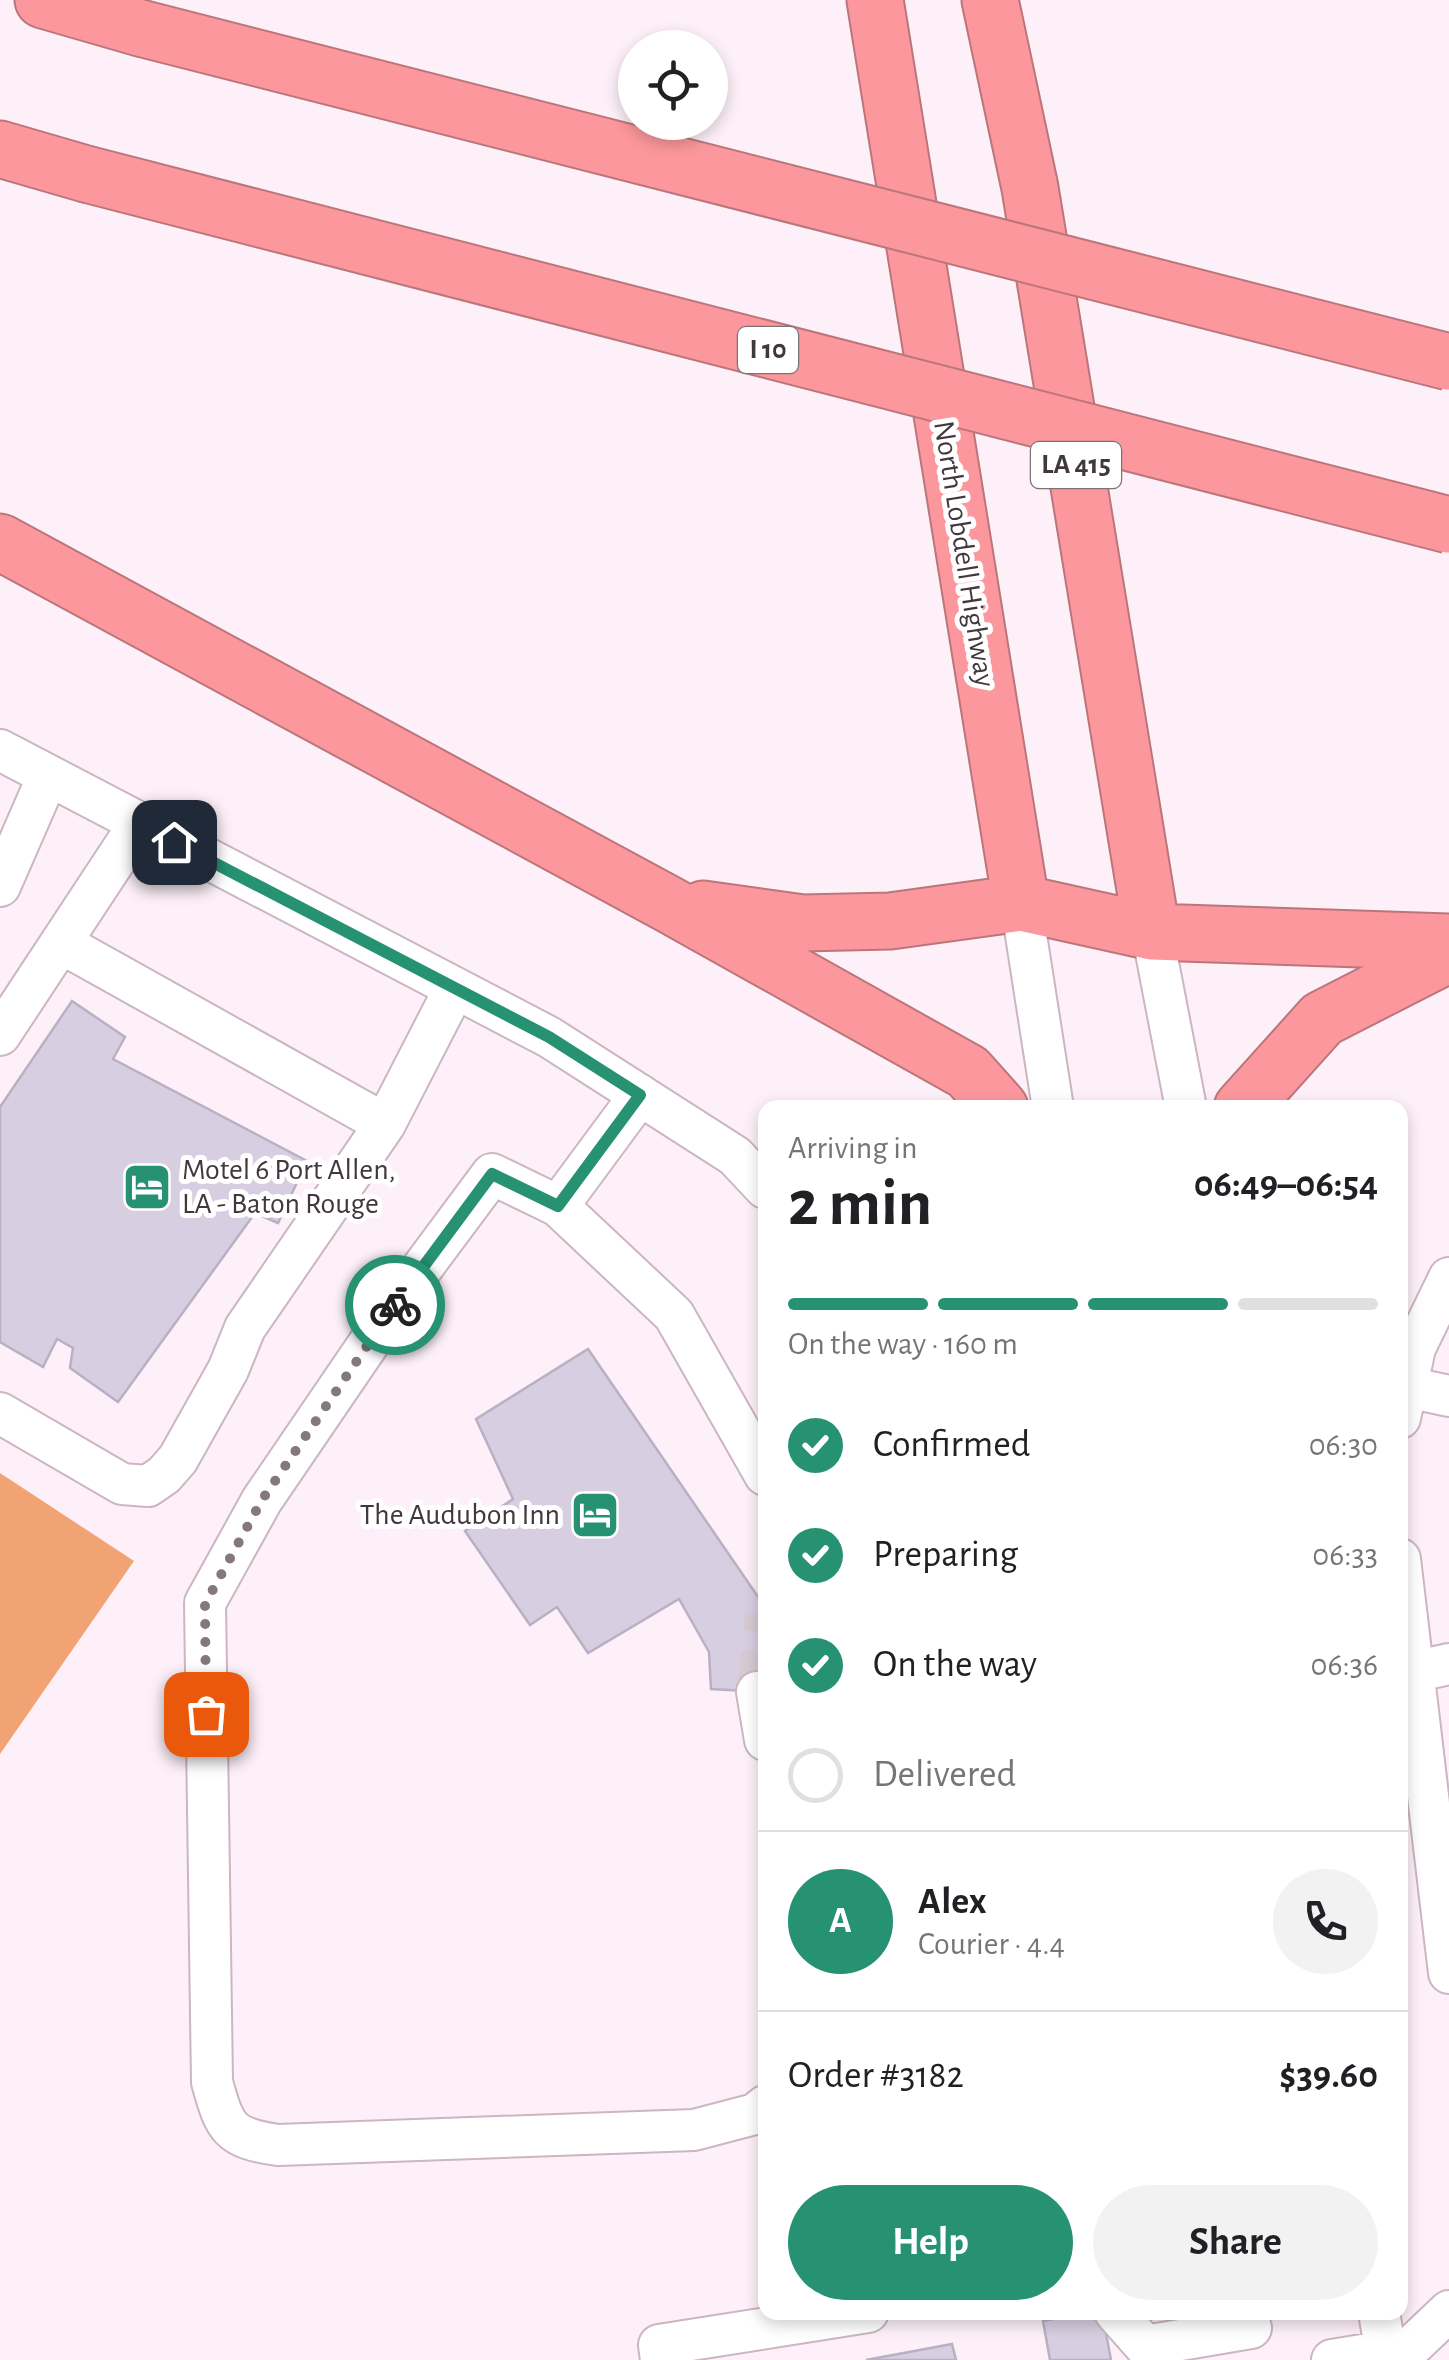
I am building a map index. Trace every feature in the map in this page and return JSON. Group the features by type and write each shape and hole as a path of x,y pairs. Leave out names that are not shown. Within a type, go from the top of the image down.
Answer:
{"highway":[{"path":"43,0 1449,362"},
{"name":"North Lobdell Highway","path":"875,0 1021,903"},
{"name":"LA 415","path":"990,0 1030,188 1152,932"},
{"name":"I 10","path":"0,150 1449,526"},
{"path":"0,542 670,905 968,1072 993,1100"},
{"path":"670,905 803,924 890,922 1021,903 1152,932 1449,942"},
{"path":"1249,1100 1322,1019 1449,954"}],"street":[{"path":"0,750 549,1037 735,1156 758,1181"},
{"path":"0,886 48,776"},
{"path":"0,1035 139,824"},
{"name":"North Lobdell Highway","path":"1021,903 1053,1100"},
{"name":"LA 415","path":"1152,932 1184,1100"},
{"path":"61,942 386,1124"},
{"path":"0,1414 122,1484 148,1486 164,1476 178,1459 228,1370 245,1328 386,1124 455,988"},
{"path":"558,1206 640,1095"},
{"path":"758,1463 674,1315 558,1206 492,1174 399,1299 262,1500 205,1604 212,2082 222,2116 245,2140 278,2145 694,2130 758,2112"},
{"path":"1408,1382 1415,1348 1449,1278"},
{"path":"1408,1401 1449,1396"},
{"path":"1408,1601 1421,1670 1444,1882 1449,1973"},
{"path":"757,1692 758,1698"},
{"path":"1332,2360 1384,2341 1412,2347 1449,2311"},
{"path":"660,2360 659,2345 817,2320"},
{"path":"1121,2320 1146,2353 1252,2333"}],"shaded area":[{"path":"0,1473 134,1561 0,1754"}],"building":[{"name":"Motel 6 Port Allen, LA - Baton Rouge","path":"72,1001 125,1037 113,1059 307,1161 278,1223 255,1213 118,1402 70,1368 73,1348 57,1339 43,1367 0,1342 0,1107"},
{"name":"The Audubon Inn","path":"588,1349 758,1597 758,1692 711,1689 709,1652 679,1599 588,1653 557,1607 530,1625 465,1531 513,1499 476,1419"},
{"path":"1104,2320 1111,2360 1050,2360 1043,2321"},
{"path":"952,2344 956,2360 866,2360"}],"tunnel":[{"path":"757,1692 758,1682"}],"way so far":[{"path":"206,1714 205,1604 262,1500 395,1305"}],"place":[{"name":"Motel 6 Port Allen, LA - Baton Rouge","path":"147,1187"},
{"name":"The Audubon Inn","path":"595,1515"}],"route":[{"path":"174,842 549,1037 640,1095 558,1206 492,1174 395,1305"}]}
